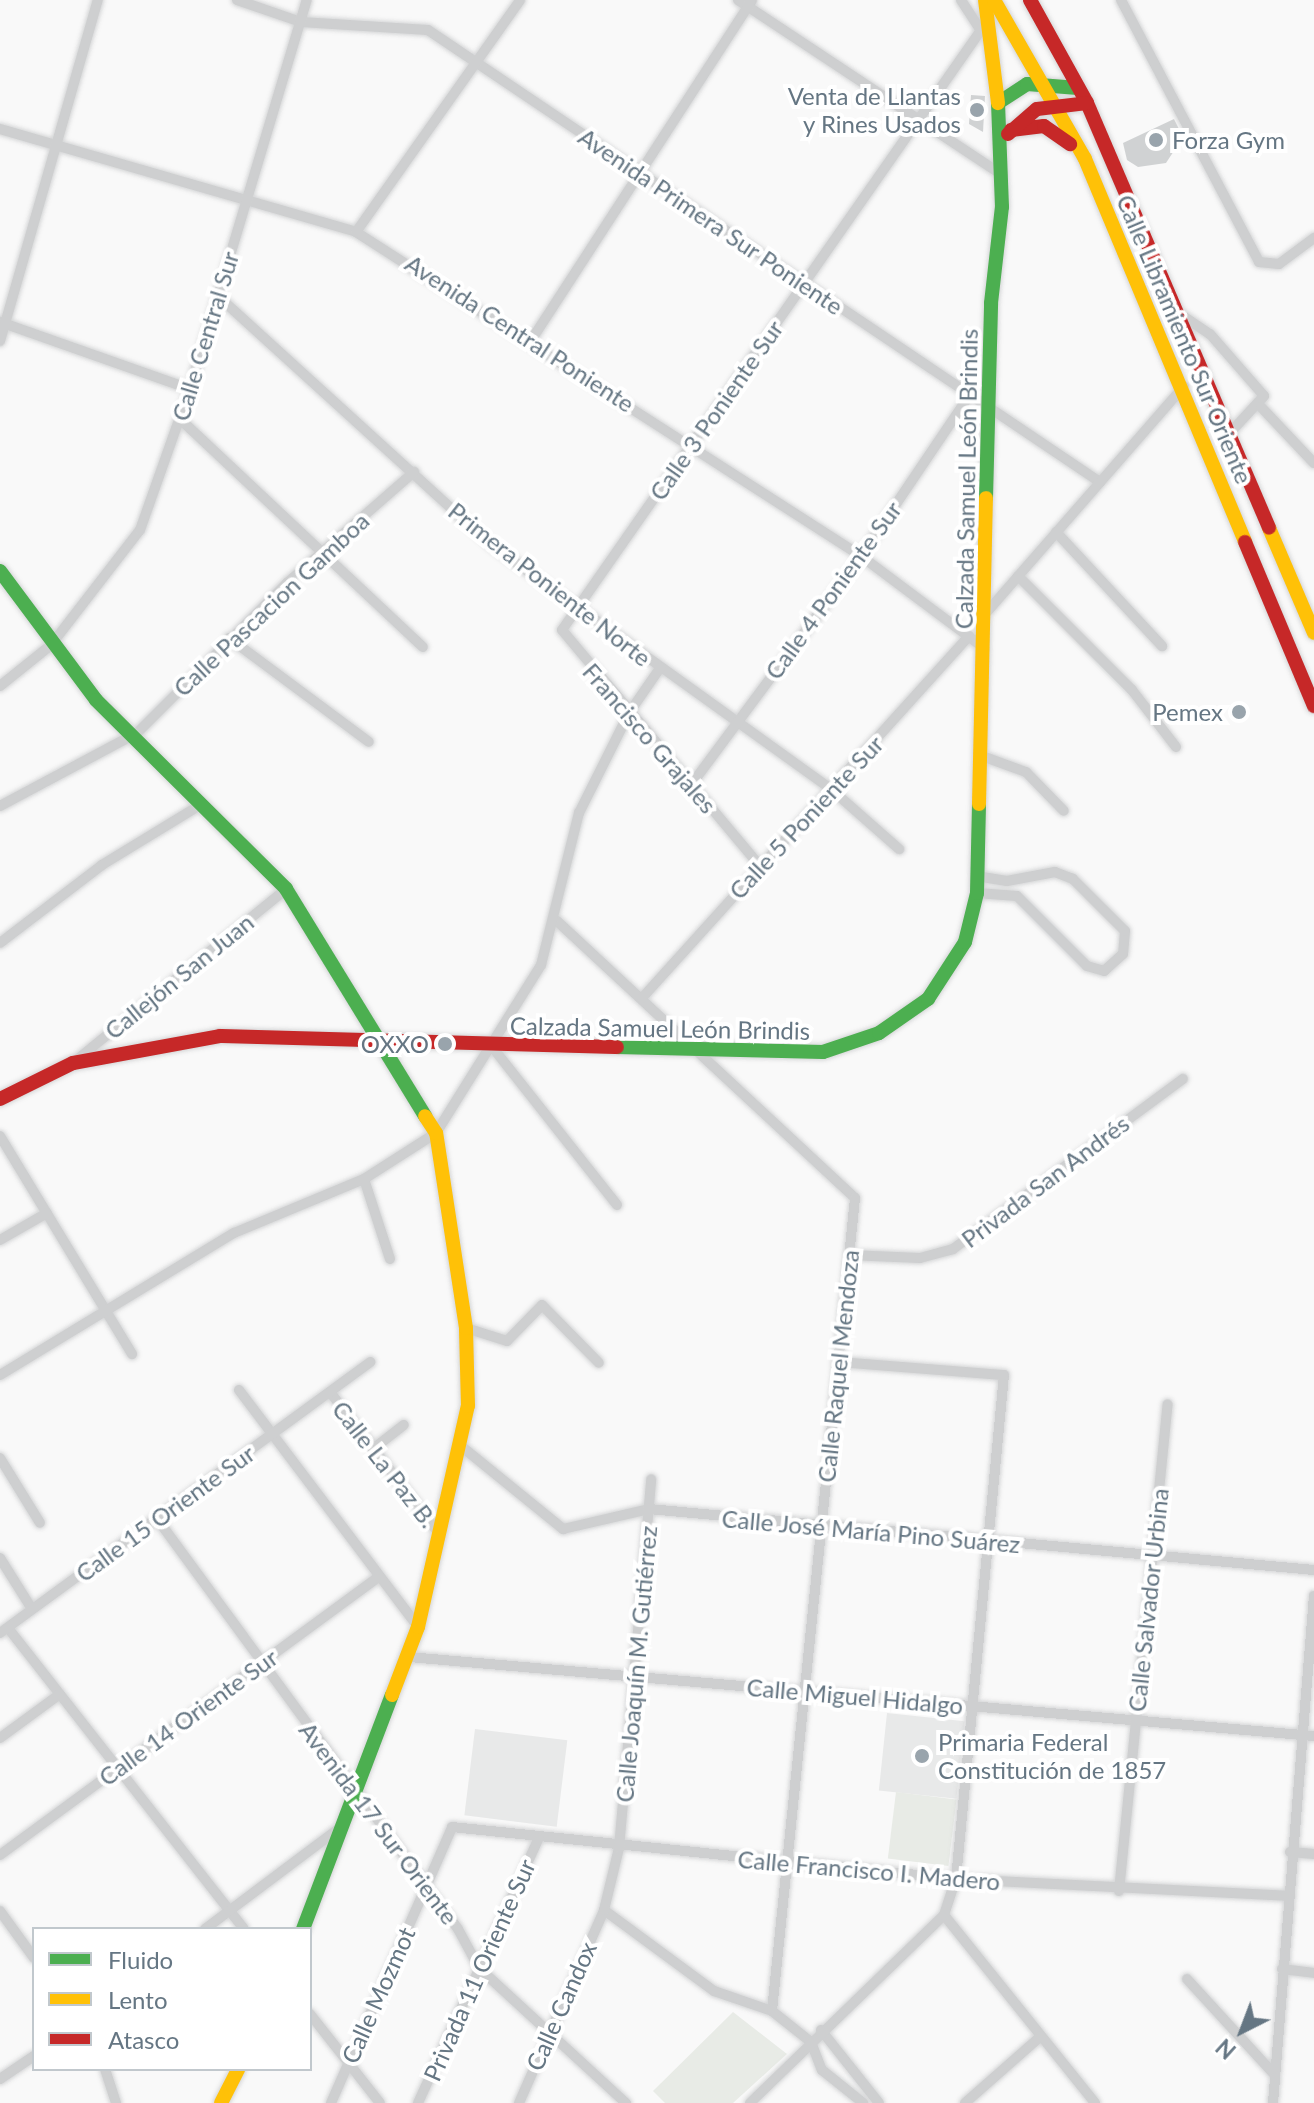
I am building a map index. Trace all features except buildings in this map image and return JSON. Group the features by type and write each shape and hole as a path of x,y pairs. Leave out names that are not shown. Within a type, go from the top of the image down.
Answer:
{"street":[{"path":"0,341 2,323 98,0"},
{"name":"Avenida Primera Sur Poniente","path":"237,0 301,22 428,30 481,62 641,178 971,393 1100,482"},
{"name":"Calle Central Sur","path":"0,686 51,645 140,530 219,297 246,196 307,0"},
{"path":"356,232 481,62 520,0"},
{"path":"738,0 750,3 917,122 1002,175"},
{"path":"961,0 981,31"},
{"name":"Calzada Samuel León Brindis","path":"0,1099 73,1063 174,1039 382,1039 493,1048 823,1052 903,1020 953,967 977,893 986,650 989,405 1002,175 990,17 985,0"},
{"name":"Calle Libramiento Sur Oriente","path":"994,0 1085,159 1184,386 1314,706"},
{"name":"Calle Libramiento Sur Oriente","path":"1030,0 1087,103 1314,633"},
{"path":"1121,0 1259,262 1270,268 1314,238"},
{"path":"532,339 641,178 750,3"},
{"name":"Calle 3 Poniente Sur","path":"579,606 990,17"},
{"path":"998,103 1042,83 1078,88"},
{"path":"1000,144 1025,114 1053,106 1087,103"},
{"path":"1011,130 1044,126 1085,159"},
{"name":"Avenida Central Poniente","path":"0,129 246,196 356,232 532,339 861,556 986,650"},
{"name":"Primera Poniente Norte","path":"219,297 490,544 831,789 899,849"},
{"path":"1177,312 1191,317 1251,378 1264,396 1261,407 1228,435"},
{"path":"2,323 190,389"},
{"path":"986,613 1184,386"},
{"name":"Calle 4 Poniente Sur","path":"691,785 861,556 971,393"},
{"path":"1261,407 1314,463"},
{"path":"180,419 423,647"},
{"name":"Calle Pascacion Gamboa","path":"0,806 128,733 414,472"},
{"path":"1056,532 1162,646"},
{"path":"0,571 51,645 128,733 197,807 286,889 382,1039 436,1133 466,1328 461,1446 409,1657 358,1797 304,1927"},
{"path":"1018,576 1132,690 1176,747"},
{"name":"Francisco Grajales","path":"579,606 564,637 760,866"},
{"name":"Calle 5 Poniente Sur","path":"642,998 969,636"},
{"path":"229,638 369,742"},
{"path":"0,1375 234,1233 364,1179 436,1133 493,1048 557,921 575,825 629,713 660,668"},
{"path":"982,756 1026,772 1064,811"},
{"path":"0,943 102,865 197,807"},
{"path":"977,876 1007,881 1055,872 1073,879 1125,931 1123,954 1104,971 1087,966 1017,896 977,893"},
{"name":"Callejón San Juan","path":"73,1063 286,889"},
{"path":"557,921 700,1052"},
{"path":"493,1048 617,1205"},
{"name":"Calle Raquel Mendoza","path":"700,1052 855,1198 772,2011"},
{"name":"Privada San Andrés","path":"849,1255 920,1258 953,1249 1183,1079"},
{"path":"0,1136 132,1354"},
{"path":"364,1179 390,1259"},
{"path":"0,1240 47,1213"},
{"path":"466,1328 507,1341 542,1305 599,1363"},
{"name":"Calle 15 Oriente Sur","path":"4,1630 370,1362"},
{"path":"750,2103 821,2030 944,1915 956,1879 1004,1375 838,1362"},
{"path":"239,1390 376,1579 418,1627"},
{"name":"Calle La Paz B.","path":"330,1392 440,1535"},
{"name":"Calle Salvador Urbina","path":"1119,1891 1168,1404"},
{"path":"373,1449 404,1425"},
{"name":"Calle José María Pino Suárez","path":"461,1446 563,1529 649,1509 821,1529 1314,1570"},
{"path":"0,1458 40,1523"},
{"name":"Calle Joaquín M. Gutiérrez","path":"604,1910 619,1848 638,1677 651,1479"},
{"name":"Avenida 17 Sur Oriente","path":"158,1520 426,1887 479,1968 626,2103"},
{"path":"0,1558 32,1609"},
{"name":"Calle 14 Oriente Sur","path":"0,1855 376,1579"},
{"path":"1273,2103 1290,1852 1308,1735 1314,1596"},
{"path":"4,1630 60,1694 242,1927"},
{"name":"Calle Miguel Hidalgo","path":"409,1657 1308,1735"},
{"path":"0,1738 60,1694"},
{"path":"208,1927 344,1825"},
{"name":"Calle Francisco I. Madero","path":"452,1827 619,1848 956,1879 1119,1891 1287,1896"},
{"name":"Calle Mozmot","path":"331,2103 452,1827"},
{"name":"Privada 11 Oriente Sur","path":"418,2103 539,1838"},
{"path":"1290,1852 1314,1854"},
{"path":"604,1910 714,1991 772,2011 811,2042 822,2070 863,2103"},
{"name":"Calle Candox","path":"519,2103 604,1910"},
{"path":"0,1911 32,1955"},
{"path":"944,1915 1095,2103"},
{"path":"1282,1969 1314,1973"},
{"path":"1187,1979 1275,2075"},
{"path":"312,2017 380,2103"},
{"path":"821,2030 879,2103"},
{"path":"965,2103 1041,2036"},
{"path":"0,2079 32,2057"},
{"path":"106,2071 116,2103"},
{"path":"221,2103 237,2071"}],"shaded area":[{"name":"Primaria Federal Constitución de 1857","path":"887,1713 965,1721 956,1799 879,1791"},
{"path":"475,1729 567,1740 557,1827 464,1815"},
{"path":"896,1792 957,1799 948,1866 888,1859"},
{"path":"733,2012 787,2054 733,2103 665,2103 653,2091"}],"traffic: fast":[{"path":"986,498 991,303 1002,207 998,103 1027,84 1078,88"},
{"path":"0,571 96,700 286,889 425,1116"},
{"path":"617,1047 823,1052 879,1033 928,999 965,942 977,893 979,804"},
{"path":"304,1927 392,1695"}],"traffic: slow":[{"path":"985,0 998,103"},
{"path":"994,0 1085,159 1245,542"},
{"path":"979,804 986,498"},
{"path":"1269,528 1314,633"},
{"path":"392,1695 418,1627 468,1406 466,1328 436,1133 425,1116"},
{"path":"221,2103 237,2071"}],"traffic: jam":[{"path":"1030,0 1087,103 1269,528"},
{"path":"1008,134 1037,109 1087,103"},
{"path":"1011,130 1044,126 1070,144"},
{"path":"1245,542 1314,706"},
{"path":"0,1099 73,1063 220,1036 617,1047"}],"place":[{"name":"Venta de Llantas y Rines Usados","path":"977,110"},
{"name":"Forza Gym","path":"1156,140"},
{"name":"Pemex","path":"1239,712"},
{"name":"OXXO","path":"445,1044"},
{"name":"Primaria Federal Constitución de 1857","path":"922,1756"}]}
